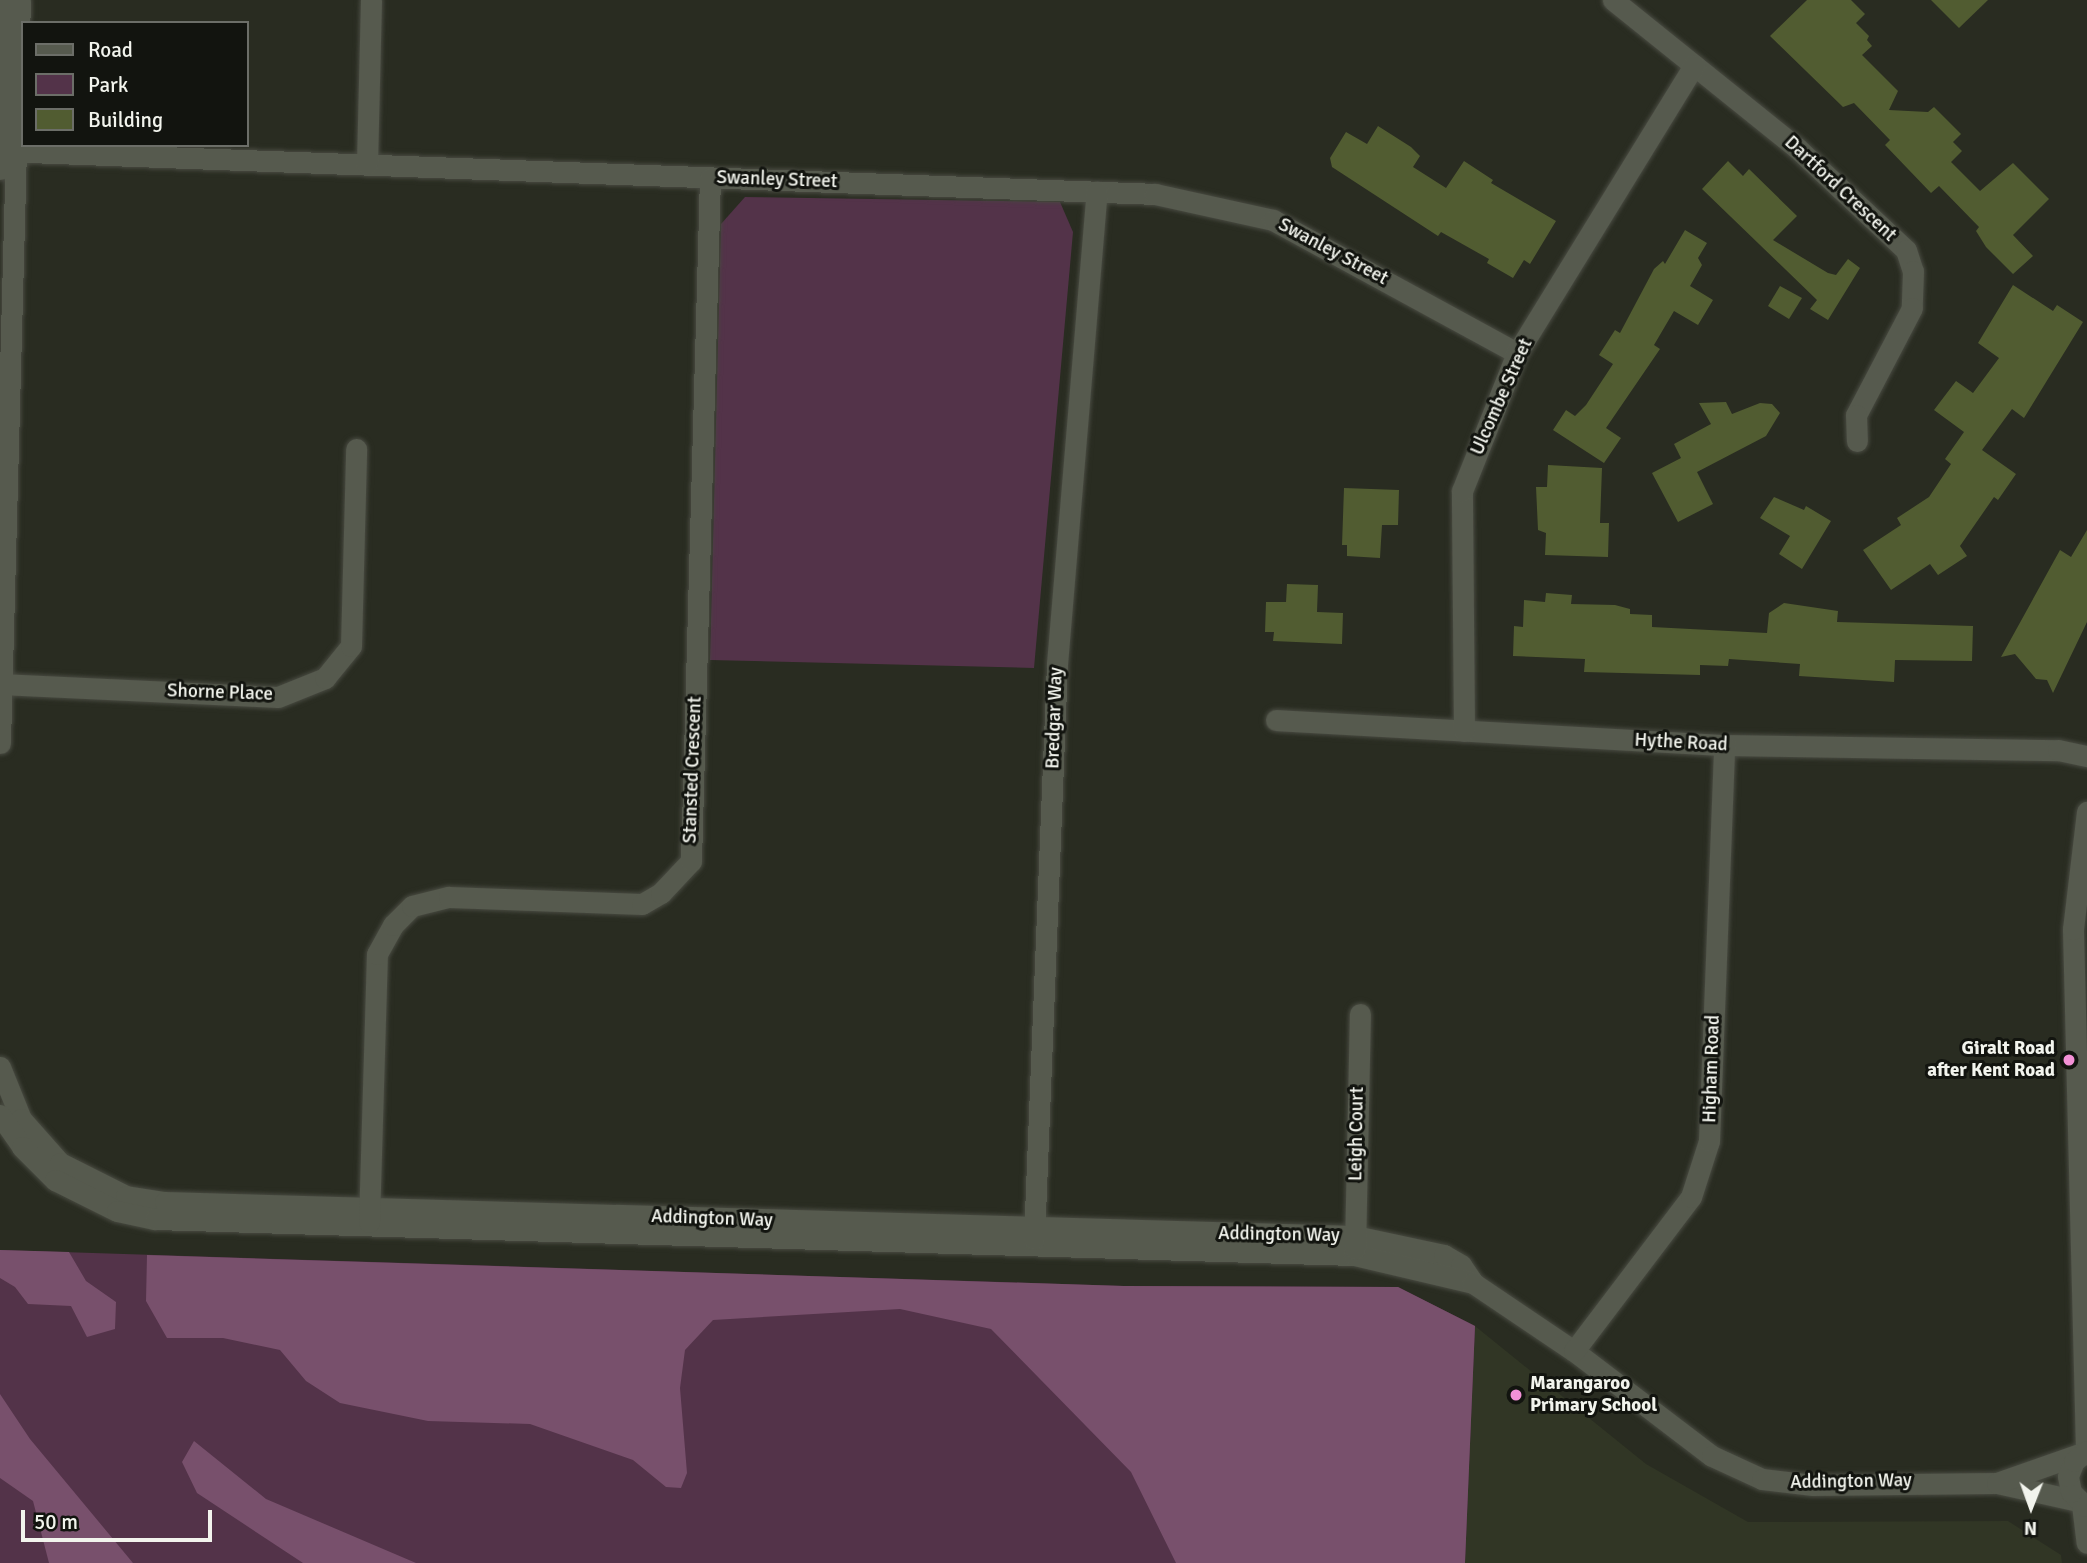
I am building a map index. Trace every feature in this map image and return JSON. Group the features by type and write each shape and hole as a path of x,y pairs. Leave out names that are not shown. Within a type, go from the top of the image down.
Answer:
{"street":[{"path":"0,169 10,151 2,0"},
{"path":"0,743 10,151 20,0"},
{"path":"367,164 371,0"},
{"name":"Dartford Crescent","path":"1613,0 1797,148 1906,250 1913,271 1912,308 1856,415 1857,440"},
{"name":"Ulcombe Street","path":"1464,731 1462,491 1517,353 1694,65"},
{"name":"Swanley Street","path":"10,151 1155,194 1273,220 1517,353"},
{"name":"Stansted Crescent","path":"369,1216 376,954 393,925 412,906 449,897 642,904 661,893 691,861 710,177"},
{"name":"Bredgar Way","path":"1035,1236 1058,664 1097,192"},
{"name":"Shorne Place","path":"2,684 278,697 325,678 351,646 356,449"},
{"name":"Hythe Road","path":"1276,720 1724,745 2058,750 2087,756"},
{"name":"Higham Road","path":"1574,1351 1691,1197 1709,1141 1724,745"},
{"path":"2087,812 2073,929 2085,1270 2085,1452 2068,1476 2082,1504 2087,1543"},
{"name":"Leigh Court","path":"1355,1246 1360,1014"},
{"name":"Addington Way","path":"0,1067 21,1119 41,1145 82,1177 127,1196 165,1202 369,1216 1355,1246 1474,1283 1574,1351 1712,1456 1762,1479 1813,1485 1997,1483 2082,1504"},
{"name":"Addington Way","path":"0,1115 22,1147 55,1180 117,1211 155,1219 369,1216"},
{"name":"Addington Way","path":"1997,1483 2085,1452"}],"shaded area":[{"path":"0,1250 69,1252 86,1281 116,1302 115,1329 87,1337 71,1306 28,1304 15,1287 0,1278"},
{"path":"147,1255 1124,1286 1398,1287 1475,1326 1465,1563 1176,1563 1131,1472 991,1329 900,1309 713,1320 685,1350 680,1388 687,1473 681,1488 666,1487 633,1460 530,1424 428,1421 340,1403 306,1381 280,1350 223,1338 167,1338 146,1301"},
{"name":"Marangaroo Primary School","path":"1475,1326 1646,1464 1748,1522 2008,1521 2061,1555 2062,1563 1465,1563"},
{"path":"0,1394 30,1439 133,1563 49,1563 33,1501 0,1478"},
{"path":"194,1441 266,1499 416,1563 303,1563 197,1493 182,1462"}],"green space":[{"path":"745,197 1060,202 1073,232 1034,668 710,660 721,224"},
{"path":"0,1250 1124,1286 1398,1287 1475,1326 1465,1563 0,1563"}],"building":[{"path":"1807,0 1851,0 1865,14 1856,23 1869,36 1867,40 1872,46 1862,55 1898,91 1889,110 1928,112 1934,107 1961,134 1953,142 1962,151 1951,162 1980,191 2013,163 2049,199 2013,235 2033,256 2013,274 1986,247 1976,231 1979,227 1939,186 1931,193 1885,145 1890,140 1854,103 1843,107 1770,36"},
{"path":"1931,0 1988,0 1959,28"},
{"path":"1378,126 1420,156 1413,167 1446,188 1464,161 1493,180 1491,183 1556,221 1530,264 1524,260 1513,278 1487,263 1489,259 1441,232 1438,236 1332,167 1330,158 1346,132 1367,144"},
{"path":"1728,161 1743,176 1749,169 1797,216 1773,240 1828,273 1836,275 1848,259 1860,268 1828,320 1810,309 1817,300 1702,189"},
{"path":"1685,230 1707,243 1698,258 1702,265 1690,286 1713,300 1698,325 1674,311 1654,345 1660,349 1606,428 1621,438 1604,463 1553,430 1566,410 1575,416 1586,405 1613,364 1599,355 1615,330 1620,333 1654,269 1663,261 1665,264"},
{"path":"2013,285 2053,311 2057,305 2083,322 2024,418 2012,409 1982,450 2016,474 1998,500 1994,497 1960,546 1967,556 1938,575 1930,564 1891,590 1863,550 1901,525 1897,518 1929,497 1951,464 1945,459 1964,432 1934,410 1956,381 1973,393 1999,358 1978,343"},
{"path":"1780,286 1802,298 1789,319 1768,306"},
{"path":"1726,402 1732,414 1760,403 1772,404 1780,413 1766,436 1697,472 1713,504 1678,522 1652,473 1681,458 1674,444 1711,424 1699,403"},
{"path":"1548,465 1602,468 1600,523 1609,523 1608,557 1545,555 1546,533 1538,530 1536,487 1547,487"},
{"path":"1344,488 1399,490 1398,525 1382,525 1380,558 1347,556 1347,545 1342,545"},
{"path":"1774,497 1804,510 1806,506 1831,521 1802,569 1779,554 1790,536 1760,518"},
{"path":"2087,530 2087,622 2053,693 2047,680 2036,679 2015,654 2001,657 2060,550 2071,557"},
{"path":"1287,584 1318,585 1317,612 1343,613 1342,644 1273,641 1274,632 1265,632 1266,602 1286,602"},
{"path":"1546,593 1572,595 1571,604 1615,605 1630,609 1630,614 1652,615 1652,627 1767,633 1769,613 1784,603 1838,611 1837,622 1973,626 1972,661 1895,660 1894,682 1799,676 1800,664 1729,659 1728,666 1700,665 1700,675 1584,672 1585,659 1513,656 1514,626 1523,627 1524,600 1545,602"}],"place":[{"name":"Giralt Road after Kent Road","path":"2069,1060"},
{"name":"Marangaroo Primary School","path":"1516,1395"}]}
